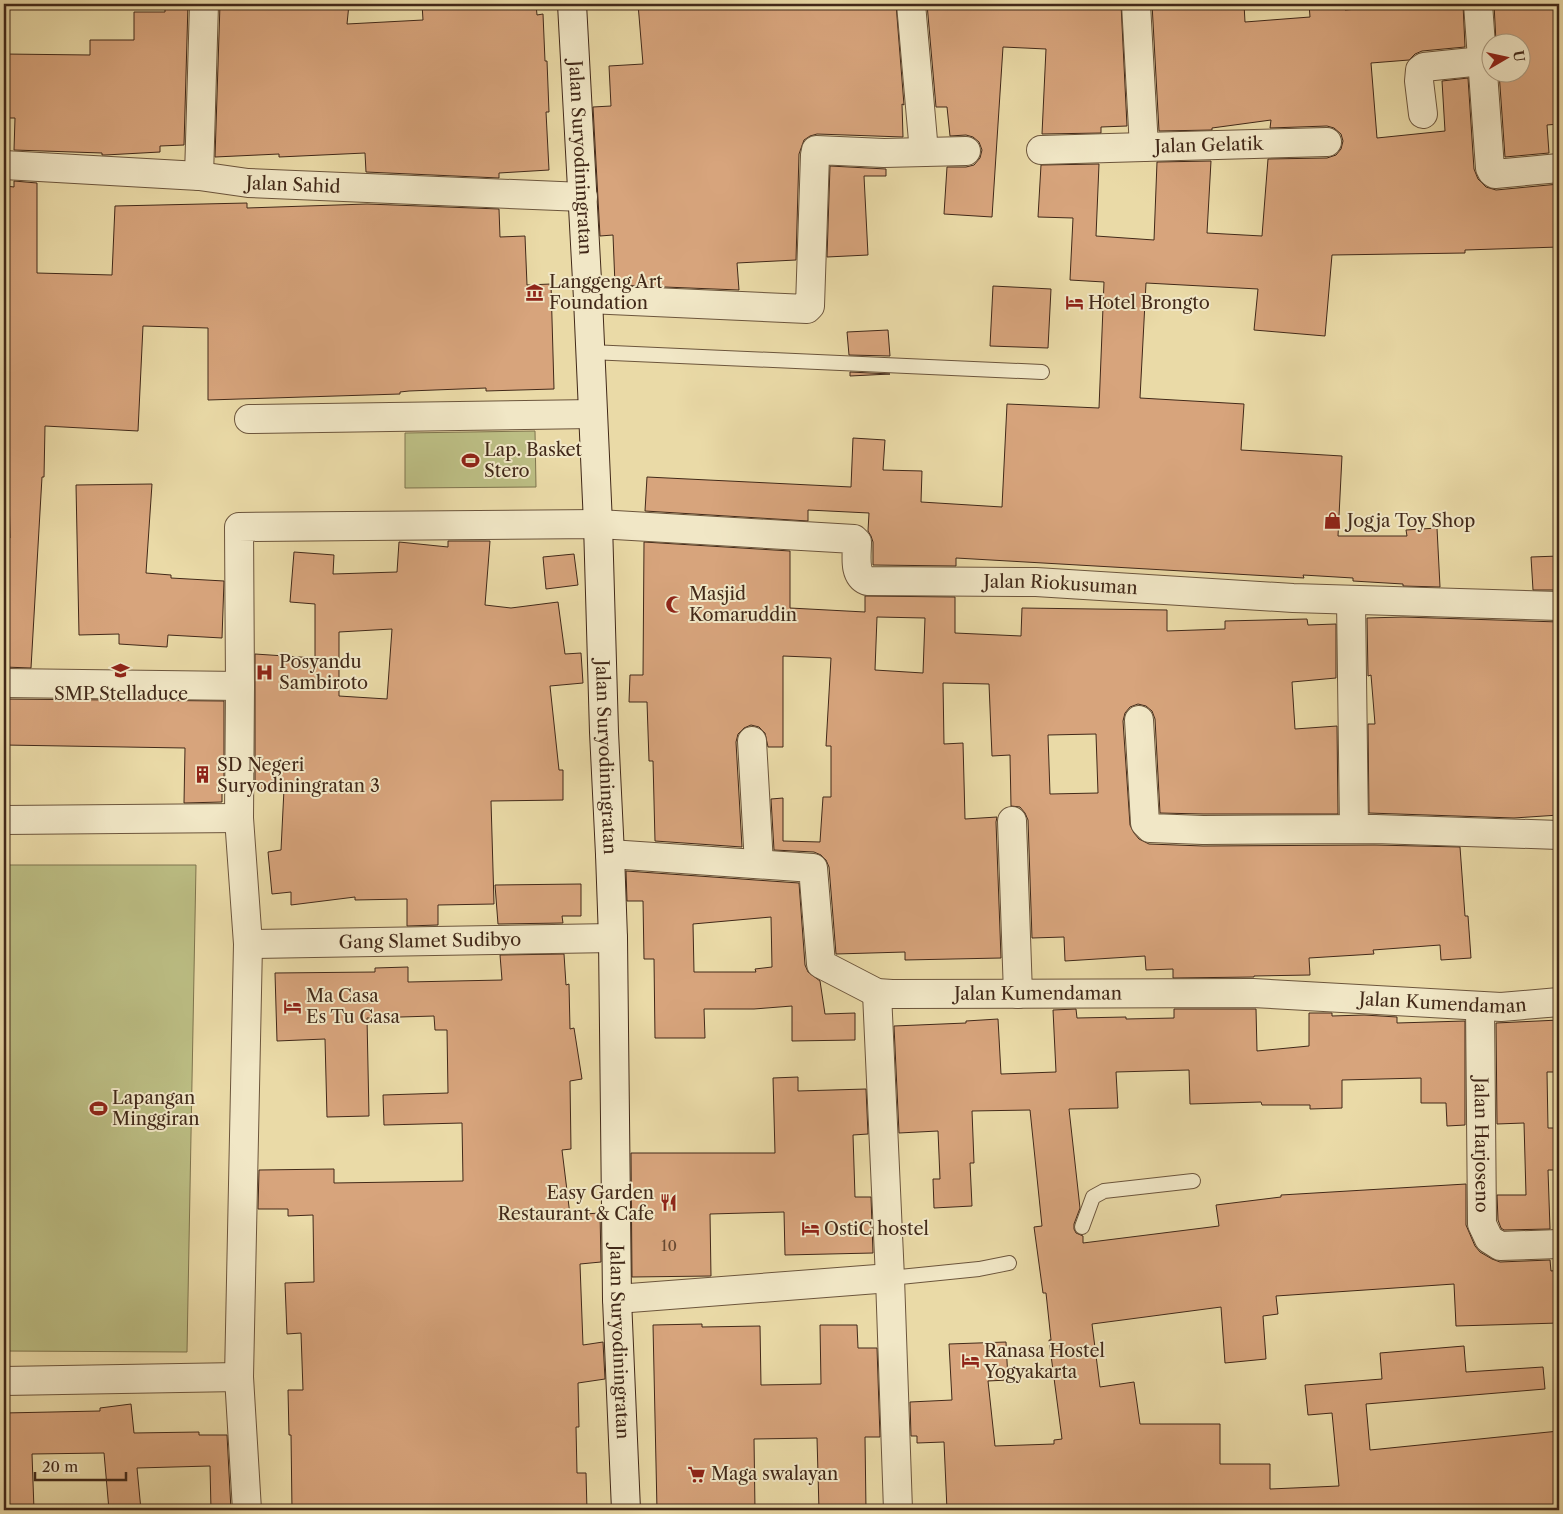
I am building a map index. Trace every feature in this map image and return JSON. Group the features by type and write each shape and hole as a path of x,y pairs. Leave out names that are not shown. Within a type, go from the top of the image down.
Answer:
{"street":[{"path":"199,176 204,4"},
{"name":"Jalan Suryodiningratan","path":"572,4 588,299 610,854 613,938 617,1299 626,1510"},
{"path":"912,4 924,152"},
{"name":"Jalan Gelatik","path":"1136,4 1144,147 1327,142"},
{"path":"1478,4 1480,32"},
{"path":"1423,114 1419,81 1420,70 1424,67 1480,61"},
{"path":"1484,82 1490,168 1492,172 1495,174 1559,168"},
{"path":"1041,150 1144,147"},
{"path":"588,299 808,309 810,306 816,150 884,153 966,151"},
{"name":"Jalan Sahid","path":"4,165 199,176 248,183 583,196"},
{"path":"249,419 592,414"},
{"path":"247,1510 239,1377 248,944 239,818 239,527 598,524"},
{"name":"Jalan Riokusuman","path":"598,524 854,539 857,542 857,572 861,579 868,581 1036,582 1293,598 1559,606"},
{"path":"1351,600 1354,830"},
{"path":"4,683 240,686"},
{"path":"1139,720 1145,823 1150,828 1559,835"},
{"path":"752,742 759,864"},
{"path":"4,820 239,818"},
{"path":"1012,821 1018,994"},
{"name":"Jalan Kumendaman","path":"610,854 813,868 821,964 877,993 1253,993 1501,1007 1559,1002"},
{"name":"Gang Slamet Sudibyo","path":"248,944 613,938"},
{"path":"877,993 898,1510"},
{"name":"Jalan Harjoseno","path":"1480,1006 1482,1224 1488,1239 1500,1246 1559,1244"},
{"path":"617,1299 890,1278"},
{"path":"4,1381 239,1377"}],"lane":[{"path":"590,352 1042,372"},
{"path":"1082,1227 1093,1197 1104,1190 1193,1181"},
{"path":"890,1278 979,1269 1009,1263"}],"green space":[{"name":"Lap. Basket Stero","path":"535,431 536,487 405,488 405,433"},
{"name":"Lapangan Minggiran","path":"4,865 196,865 187,1352 4,1351"}],"building":[{"path":"165,4 188,4 184,145 160,146 160,152 105,155 102,155 102,153 14,150 15,118 4,118 4,54 90,55 90,40 134,40 134,12 165,12"},
{"path":"220,4 349,4 347,24 423,20 422,4 536,4 537,15 543,14 545,61 547,61 549,112 546,112 549,170 499,173 499,178 366,172 365,153 279,157 279,154 215,157"},
{"path":"638,4 896,4 904,105 902,104 903,137 817,134 804,140 799,154 796,260 737,263 739,290 615,285 613,235 600,236 593,107 611,106 609,66 643,64"},
{"path":"927,4 1121,4 1127,126 1101,127 1101,133 1042,134 1046,49 1003,47 992,217 944,214 947,167 974,165 980,158 982,150 979,142 973,137 966,135 950,136 947,107 936,107"},
{"path":"1152,4 1244,4 1245,22 1310,17 1309,4 1345,4 1345,10 1419,4 1463,4 1465,47 1422,51 1415,54 1409,60 1371,63 1377,138 1445,131 1442,81 1468,78 1474,169 1478,179 1486,187 1496,190 1559,184 1559,247 1465,250 1465,253 1332,255 1325,336 1254,330 1258,289 1146,283 1140,398 1244,404 1241,450 1342,456 1338,536 1407,536 1406,530 1437,528 1440,587 1403,586 1403,584 1353,581 1353,578 1303,575 1304,578 956,558 956,566 873,565 873,542 868,531 869,513 808,510 808,521 645,511 647,477 851,487 853,438 885,440 883,470 922,471 921,502 1002,507 1007,404 1099,408 1104,282 1070,280 1073,218 1038,217 1041,165 1099,164 1096,236 1154,240 1157,162 1211,161 1207,233 1262,236 1268,159 1327,158 1336,155 1341,149 1343,141 1341,134 1334,128 1327,126 1270,128 1271,120 1212,128 1212,130 1159,131"},
{"path":"1494,4 1559,4 1559,124 1547,125 1549,153 1505,157 1500,82 1530,82 1530,32 1495,32"},
{"path":"830,166 886,169 886,176 864,176 868,255 827,257"},
{"path":"14,181 37,183 37,273 112,275 115,206 247,203 247,208 367,204 499,209 500,237 525,236 527,285 551,284 554,389 486,391 486,388 409,391 400,392 400,394 208,400 208,328 143,326 138,431 45,426 44,477 42,477 31,668 4,667 4,538 10,538 8,447 4,447 4,271 7,271 6,186 14,187"},
{"path":"993,286 1051,289 1048,348 990,346"},
{"path":"888,330 890,356 849,355 847,332"},
{"path":"850,372 890,374 850,376"},
{"path":"152,484 146,573 171,575 171,578 224,581 222,638 168,635 167,647 119,644 119,634 79,635 76,485"},
{"path":"448,541 490,541 485,605 511,608 558,602 565,654 581,653 583,683 550,686 559,770 563,770 563,800 491,801 494,904 438,905 438,925 407,926 407,899 355,900 355,897 291,905 291,892 272,894 268,852 281,850 284,789 255,789 255,654 315,658 315,604 290,602 294,552 334,555 333,574 397,572 399,542 448,547","holes":["392,629 387,699 339,696 339,632"]},
{"path":"644,542 790,551 790,608 865,612 865,596 955,597 955,633 1021,636 1022,608 1167,610 1167,631 1225,629 1225,621 1307,619 1308,625 1336,624 1336,678 1292,682 1295,729 1337,726 1338,814 1160,813 1155,719 1152,711 1146,706 1138,704 1130,707 1125,713 1123,721 1130,825 1139,839 1149,844 1460,847 1465,916 1468,916 1471,958 1441,960 1440,945 1373,950 1374,954 1309,958 1310,975 1173,978 1173,969 1146,970 1145,956 1065,961 1064,937 1032,938 1028,820 1020,807 1011,806 1010,755 992,756 989,684 943,683 944,744 963,743 965,819 997,817 1001,958 905,960 905,952 836,954 829,867 821,855 814,852 774,850 771,799 783,798 783,841 820,842 823,797 831,797 831,746 826,746 831,658 783,656 783,747 768,747 765,733 759,727 751,725 744,728 738,734 736,742 742,847 655,841 653,761 649,761 647,702 629,702 630,675 643,675","holes":["877,617 925,618 923,673 875,670","1096,734 1098,793 1050,794 1048,735"]},
{"path":"574,554 578,585 546,589 543,557"},
{"path":"1559,556 1559,590 1533,590 1531,557"},
{"path":"1403,617 1559,622 1559,815 1514,818 1369,813 1368,724 1375,724 1371,675 1368,676 1367,618"},
{"name":"SD Negeri Suryodiningratan 3","path":"4,699 224,701 224,789 222,789 222,802 184,803 185,748 4,745"},
{"path":"626,871 799,883 805,965 808,972 820,981 825,1014 855,1013 855,1040 792,1041 792,1006 754,1009 704,1009 705,1038 655,1038 654,959 644,959 643,901 627,901","holes":["771,917 772,967 755,969 756,972 694,972 693,924"]},
{"path":"581,884 581,916 562,916 563,923 498,924 495,885"},
{"path":"564,954 566,985 569,984 570,1029 574,1028 582,1079 570,1081 571,1149 562,1150 570,1215 600,1213 601,1262 580,1264 583,1345 603,1342 605,1379 578,1383 579,1427 576,1427 577,1473 586,1473 587,1510 292,1510 288,1390 303,1390 301,1333 287,1334 285,1283 314,1282 313,1215 288,1216 288,1209 258,1209 259,1170 334,1169 334,1183 463,1181 462,1123 384,1125 383,1095 448,1093 447,1030 435,1030 434,1016 367,1018 369,1116 327,1117 325,1039 277,1041 275,973 375,972 375,968 408,967 408,982 502,980 500,955"},
{"path":"1076,1009 1077,1018 1126,1017 1126,1019 1174,1018 1174,1009 1256,1009 1257,1051 1309,1046 1309,1013 1332,1013 1332,1016 1397,1017 1397,1023 1465,1021 1465,1125 1447,1126 1446,1103 1421,1103 1421,1078 1342,1080 1342,1108 1310,1109 1310,1105 1262,1105 1261,1102 1190,1104 1189,1070 1116,1072 1118,1108 1069,1109 1080,1208 1074,1229 1076,1233 1083,1236 1083,1243 1219,1226 1216,1205 1281,1197 1281,1195 1466,1184 1466,1225 1475,1246 1480,1252 1500,1262 1550,1260 1551,1271 1559,1270 1559,1323 1456,1326 1454,1284 1276,1296 1278,1314 1263,1316 1266,1359 1225,1363 1221,1307 1092,1324 1100,1387 1134,1382 1140,1424 1220,1424 1220,1464 1270,1464 1270,1489 1339,1486 1332,1413 1308,1415 1305,1385 1382,1379 1380,1353 1464,1346 1466,1372 1543,1367 1545,1389 1366,1404 1370,1450 1559,1431 1559,1510 947,1510 944,1442 917,1443 917,1436 911,1436 910,1402 952,1400 949,1344 1006,1342 1008,1380 988,1381 995,1446 1054,1444 1054,1440 1062,1439 1049,1340 1051,1340 1046,1293 1043,1293 1034,1227 1042,1226 1030,1110 972,1111 974,1163 970,1163 972,1206 934,1208 933,1179 940,1179 938,1131 899,1133 894,1026 966,1023 966,1021 998,1019 1001,1074 1056,1072 1053,1010"},
{"path":"1559,1020 1559,1072 1547,1072 1548,1128 1559,1128 1559,1170 1548,1170 1550,1229 1504,1230 1501,1228 1498,1220 1497,1195 1526,1195 1524,1123 1497,1124 1496,1023"},
{"path":"798,1077 798,1091 866,1089 868,1134 853,1135 855,1197 871,1197 873,1253 785,1255 784,1212 710,1214 711,1276 632,1277 631,1153 775,1153 773,1078"},
{"path":"702,1324 702,1327 760,1326 761,1385 821,1384 820,1325 857,1325 858,1348 877,1348 880,1437 865,1437 866,1510 819,1510 817,1438 754,1439 755,1510 657,1510 653,1325"},
{"path":"131,1404 134,1433 199,1432 199,1435 227,1435 231,1510 211,1510 210,1466 137,1468 141,1510 109,1510 104,1453 32,1454 34,1510 4,1510 4,1413 100,1411 100,1408"}],"place":[{"name":"Langgeng Art Foundation","path":"535,292"},
{"name":"Hotel Brongto","path":"1074,303"},
{"name":"Lap. Basket Stero","path":"470,460"},
{"name":"Jogja Toy Shop","path":"1333,521"},
{"name":"Masjid Komaruddin","path":"675,604"},
{"name":"SMP Stelladuce","path":"121,671"},
{"name":"Posyandu Sambiroto","path":"265,672"},
{"name":"SD Negeri Suryodiningratan 3","path":"203,775"},
{"name":"Ma Casa Es Tu Casa","path":"292,1006"},
{"name":"Lapangan Minggiran","path":"98,1108"},
{"name":"Easy Garden Restaurant & Cafe","path":"668,1203"},
{"name":"OstiC hostel","path":"810,1229"},
{"name":"Ranasa Hostel Yogyakarta","path":"970,1361"},
{"name":"Maga swalayan","path":"697,1474"}]}
